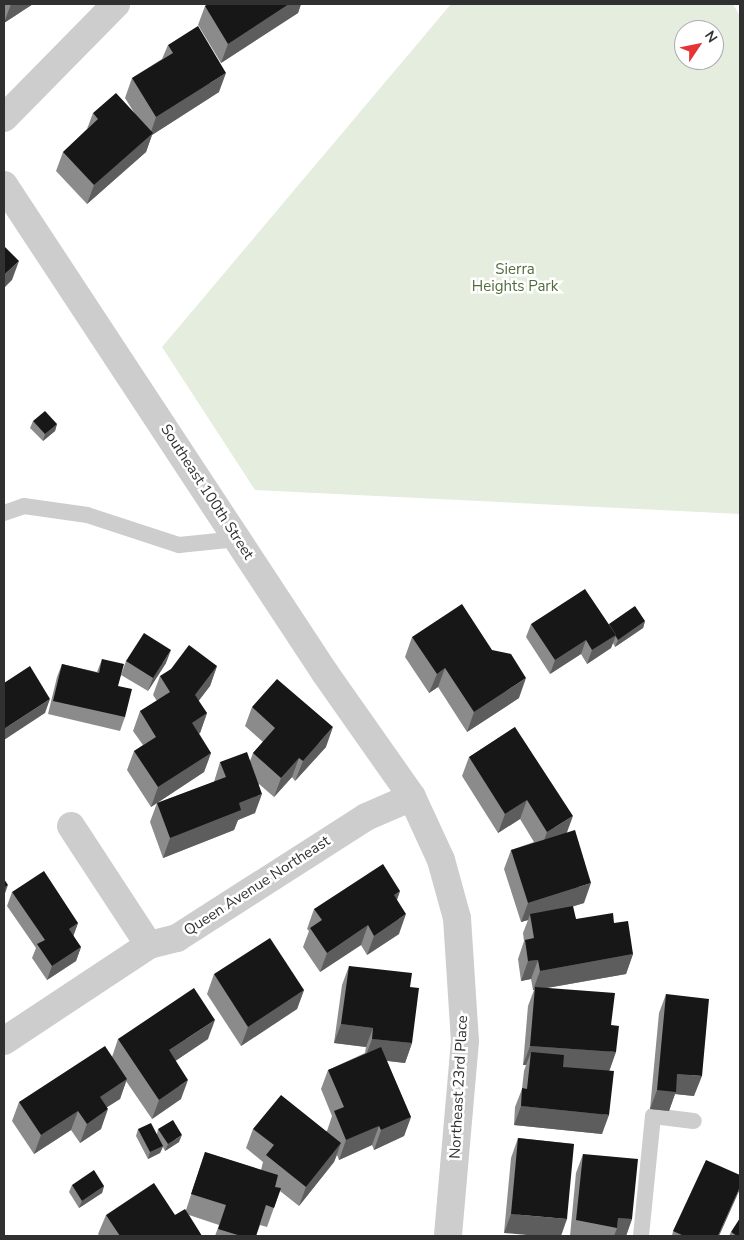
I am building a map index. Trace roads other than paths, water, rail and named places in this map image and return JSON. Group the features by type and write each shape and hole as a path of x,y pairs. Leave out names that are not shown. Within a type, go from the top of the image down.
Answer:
{"street":[{"path":"4,118 116,4"},
{"name":"Southeast 100th Street","path":"4,185 238,539 412,797"},
{"name":"Queen Avenue Northeast","path":"4,1041 149,945 177,938 366,817 412,797"},
{"name":"Northeast 23rd Place","path":"412,797 440,860 457,918 462,963 465,1041 448,1236"},
{"path":"71,826 149,945"}],"lane":[{"path":"4,513 24,506 87,515 178,545 238,539"},
{"path":"641,1236 653,1116 694,1121"}],"park label":[{"name":"Sierra Heights Park","path":"515,278"}]}
